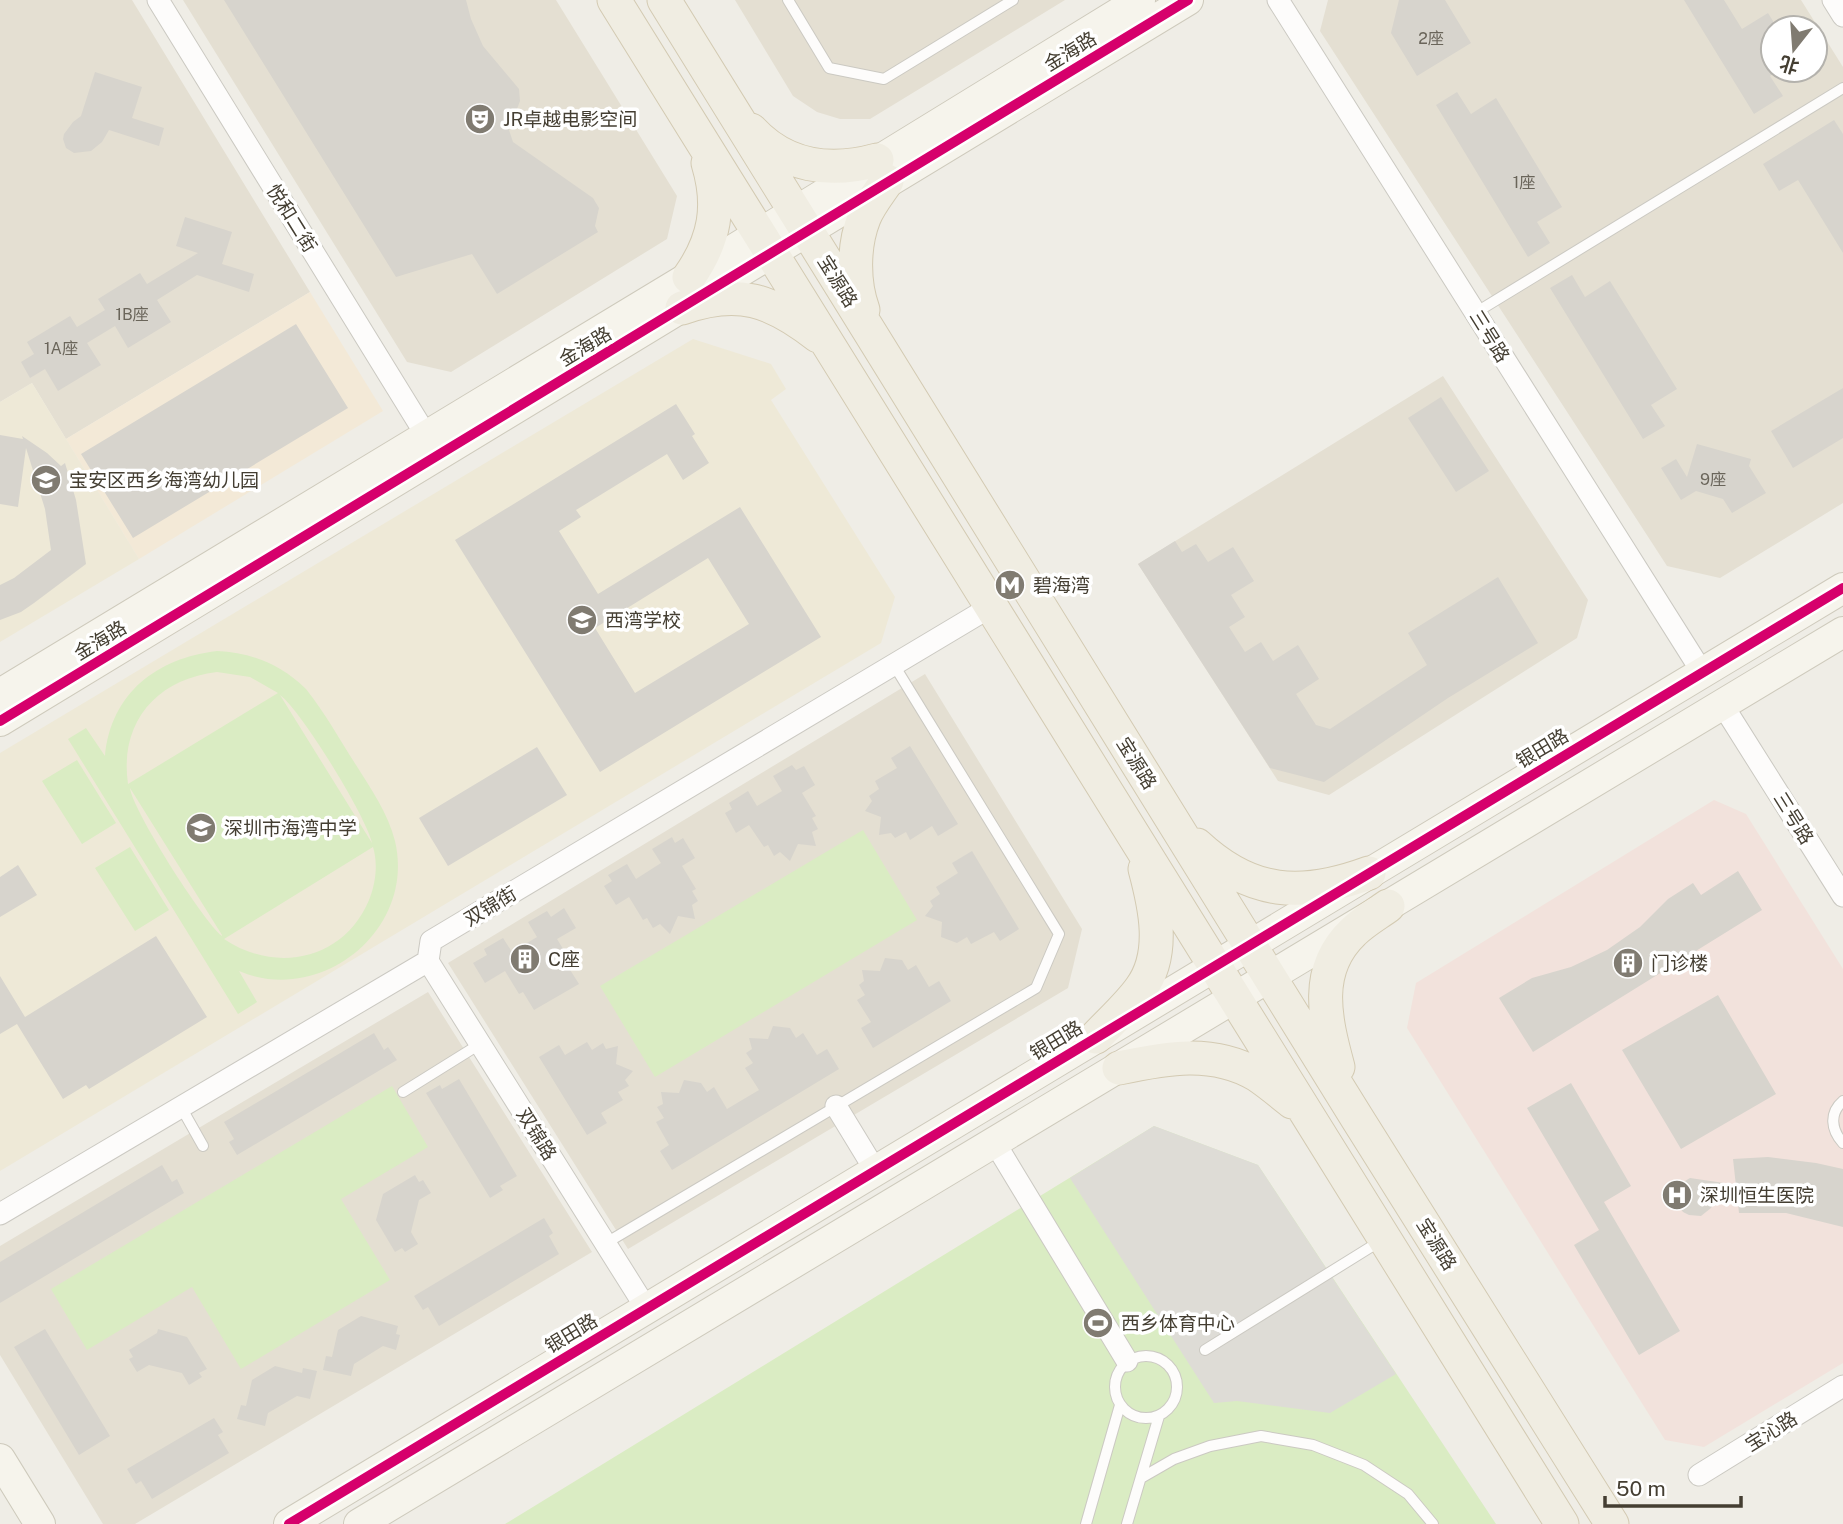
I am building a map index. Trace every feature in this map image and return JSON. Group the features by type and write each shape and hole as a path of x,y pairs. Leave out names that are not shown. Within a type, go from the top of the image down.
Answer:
{"main road":[{"path":"614,0 1562,1524"},
{"name":"宝源路","path":"664,0 1612,1524"},
{"path":"726,99 753,133 776,150 799,162 882,171 864,218 856,259 859,298 870,332"},
{"path":"700,137 712,177 715,212 706,249 685,292 707,299 723,297 754,300 772,306 829,345"},
{"path":"1178,827 1215,862 1240,877 1265,886 1311,888 1338,884 1369,873"},
{"path":"1096,1037 1143,986 1152,964 1156,917 1137,840"},
{"path":"1357,1118 1342,1080 1327,1024 1324,998 1326,976 1336,953 1353,932 1388,906"},
{"path":"1119,1069 1174,1058 1214,1059 1236,1065 1258,1076 1307,1113"}],"street":[{"name":"悦和二街","path":"158,0 426,435"},
{"name":"金海路","path":"0,722 882,171 1140,0"},
{"name":"金海路","path":"882,171 1188,0"},
{"name":"三号路","path":"1278,0 1702,673"},
{"path":"1833,0 1843,16"},
{"name":"金海路","path":"0,694 426,435 685,292"},
{"name":"银田路","path":"289,1524 1843,587"},
{"name":"双锦街","path":"0,1214 428,961 431,941 992,606"},
{"path":"359,1524 1843,632"},
{"name":"三号路","path":"1722,705 1843,896"},
{"name":"双锦路","path":"428,961 646,1308"},
{"path":"836,1106 875,1170"},
{"path":"995,1143 1127,1362"},
{"name":"宝沁路","path":"1699,1475 1843,1386"},
{"path":"0,1459 40,1524"}],"lane":[{"path":"788,0 829,68 884,79 1013,0"},
{"path":"1475,313 1843,88"},
{"path":"606,1243 1035,988 1059,934 894,665"},
{"path":"403,1091 480,1044"},
{"path":"1843,1101 1833,1120 1837,1136 1843,1143"},
{"path":"181,1107 203,1146"},
{"path":"1205,1350 1384,1239"},
{"path":"1146,1356 1165,1362 1172,1370 1177,1380 1177,1391 1168,1410 1159,1416 1137,1417 1127,1413 1120,1405 1116,1397 1116,1377 1127,1362 1146,1356"},
{"path":"1086,1524 1120,1405"},
{"path":"1127,1524 1159,1416"},
{"path":"1141,1478 1174,1459 1210,1446 1261,1436 1313,1445 1364,1465 1408,1494 1433,1524"}],"shaded area":[{"path":"0,0 132,0 310,292 66,439 32,383 0,402"},
{"path":"183,0 556,0 677,196 667,239 451,372 407,362"},
{"path":"735,0 1065,0 870,119 840,119 817,112 793,96"},
{"path":"1328,0 1801,0 1810,14 1759,14 1759,84 1829,84 1829,45 1843,67 1843,503 1720,578 1667,566 1320,31"},
{"path":"310,292 383,411 139,559 66,439"},
{"path":"693,339 771,364 786,389 771,400 895,597 881,643 0,1171 0,753"},
{"path":"1443,376 1588,600 1577,638 1329,795 1278,781 1138,564"},
{"name":"宝安区西乡海湾幼儿园","path":"32,383 139,559 0,642 0,402"},
{"path":"925,674 1082,929 1068,988 628,1249 448,963"},
{"name":"深圳恒生医院","path":"1714,800 1746,814 1843,969 1843,1363 1704,1447 1665,1440 1407,1028 1416,983"},
{"path":"428,992 592,1252 135,1524 103,1524 0,1355 0,1246"},
{"path":"1154,1126 1258,1165 1396,1374 1330,1413 1237,1401 1214,1403 1070,1178"}],"green space":[{"path":"217,651 254,657 286,673 306,689 373,792 395,841 398,874 391,904 376,930 356,953 330,969 301,978 270,979 239,971 257,1002 238,1014 68,739 86,728 105,756 109,734 127,697 141,682 157,671 195,655","holes":["217,672 250,677 278,693 128,784 127,762 136,723 160,694 196,676","280,695 303,721 332,765 358,811 372,843","130,788 222,936 185,888 142,818","373,847 376,873 369,900 358,920 343,936 326,948 307,955 286,958 244,950 224,939"]},
{"path":"77,760 116,823 82,844 42,781"},
{"path":"863,830 917,920 655,1077 600,986"},
{"path":"130,847 169,910 135,931 95,868"},
{"path":"392,1086 428,1147 341,1199 390,1280 241,1369 192,1287 87,1350 51,1289"},
{"name":"西乡体育中心","path":"1154,1126 1258,1165 1496,1524 505,1524"}],"building":[{"path":"224,0 466,0 483,46 519,89 520,101 509,130 513,142 593,198 599,208 595,226 598,232 497,294 472,254 396,277"},
{"path":"1399,0 1445,0 1471,43 1417,76 1391,33"},
{"path":"1684,0 1724,0 1742,29 1759,19 1759,84 1775,84 1783,96 1754,114"},
{"path":"95,72 142,87 132,118 164,128 159,146 109,130 102,142 91,151 74,153 66,148 64,134 81,116"},
{"path":"1457,92 1471,114 1496,98 1562,207 1537,222 1550,243 1528,257 1436,105"},
{"path":"1834,120 1843,134 1843,253 1798,180 1779,191 1763,164"},
{"path":"185,217 232,232 222,264 254,274 249,292 197,275 157,300 171,322 128,348 115,326 87,343 101,365 58,391 45,369 30,378 21,362 34,354 27,342 70,316 77,327 105,310 98,299 140,273 147,284 198,253 176,246"},
{"path":"1572,275 1585,297 1610,281 1677,389 1651,405 1665,426 1643,439 1550,288"},
{"path":"296,324 348,408 133,538 81,454"},
{"path":"1843,388 1843,438 1793,468 1771,431"},
{"path":"1441,397 1489,471 1456,492 1408,418"},
{"path":"676,404 709,463 683,480 667,454 576,510 581,517 559,531 598,594 740,507 821,637 600,772 455,540","holes":["708,558 749,624 635,693 595,628"]},
{"path":"0,435 23,439 22,436 61,466 65,463 76,500 86,564 21,612 0,620 0,585 14,578 51,550 45,509 26,448 18,507 0,504"},
{"path":"1697,444 1751,459 1749,466 1766,493 1732,513 1723,499 1696,491 1681,500 1661,468 1676,459 1687,477"},
{"path":"1175,541 1182,552 1196,544 1208,562 1233,547 1254,581 1231,595 1245,617 1229,627 1245,652 1261,642 1273,661 1298,645 1319,679 1296,694 1316,725 1330,729 1427,665 1408,633 1498,577 1538,643 1448,698 1324,782 1270,768 1138,564"},
{"path":"910,746 958,824 938,836 932,826 910,840 906,832 895,838 891,833 879,835 881,817 865,811 872,801 869,796 879,789 875,781 897,768 891,758"},
{"path":"537,747 567,795 448,866 419,818"},
{"path":"792,765 796,770 804,766 815,785 802,793 816,816 812,818 818,829 812,832 816,846 798,844 790,861 780,852 774,856 768,845 764,847 749,825 736,833 725,813 732,809 729,803 748,791 757,806 782,791 773,776"},
{"path":"672,837 675,843 683,838 695,858 682,866 696,889 692,891 698,901 692,905 695,919 678,916 670,934 660,924 653,928 647,918 643,920 629,897 616,905 604,886 612,881 608,875 627,864 636,879 661,863 652,849"},
{"path":"972,851 1019,929 1000,941 994,932 971,944 967,937 957,943 941,937 942,922 925,916 933,906 930,901 940,894 936,887 958,873 952,863"},
{"path":"18,865 37,895 0,917 0,877"},
{"name":"门诊楼","path":"1738,871 1762,910 1533,1052 1499,998 1532,978 1571,967 1607,950 1640,927 1668,899 1693,883 1701,895"},
{"name":"C座","path":"564,908 576,928 557,939 571,962 567,965 579,984 534,1010 523,992 519,994 505,971 485,983 473,963 487,955 484,949 503,938 512,952 537,937 528,922 547,911 551,917"},
{"path":"156,936 207,1017 89,1089 86,1085 63,1099 17,1024 0,1034 0,976 25,1017"},
{"path":"885,958 902,960 908,970 916,965 929,987 939,981 951,1001 873,1048 861,1028 871,1022 857,1000 865,995 859,985 864,981 862,970 880,971"},
{"path":"1718,995 1776,1094 1681,1149 1622,1050"},
{"path":"773,1026 790,1028 796,1038 803,1033 817,1055 827,1049 839,1069 672,1170 660,1151 669,1145 656,1122 664,1118 657,1107 663,1104 661,1092 679,1093 684,1080 701,1083 707,1092 714,1087 727,1109 759,1090 745,1068 753,1063 746,1053 752,1049 749,1038 768,1039"},
{"path":"374,1033 384,1050 388,1047 397,1060 237,1155 229,1142 234,1139 224,1122"},
{"path":"587,1042 592,1050 603,1043 606,1049 618,1046 616,1064 633,1071 625,1080 629,1086 618,1092 623,1100 601,1113 607,1123 587,1135 539,1057 559,1045 565,1055"},
{"path":"459,1079 517,1176 500,1186 503,1190 490,1198 426,1093 440,1085 442,1089"},
{"path":"1571,1083 1631,1186 1604,1202 1680,1331 1639,1355 1574,1245 1599,1230 1527,1108"},
{"path":"1768,1157 1843,1169 1843,1227 1786,1213 1739,1213 1733,1159"},
{"path":"162,1165 172,1182 177,1179 184,1193 0,1303 0,1262"},
{"path":"415,1175 419,1182 423,1180 431,1193 419,1200 411,1232 418,1244 405,1252 402,1248 395,1252 376,1220 383,1194"},
{"path":"1690,1178 1724,1183 1711,1208 1701,1216 1683,1212 1676,1202 1680,1184"},
{"path":"544,1218 553,1233 549,1236 559,1254 439,1326 428,1307 423,1310 414,1296"},
{"path":"361,1316 398,1326 396,1334 400,1335 396,1350 383,1346 354,1364 351,1376 323,1370 326,1356 332,1357 338,1330"},
{"path":"45,1329 110,1436 79,1455 14,1347"},
{"path":"158,1329 187,1337 207,1369 199,1373 202,1377 189,1385 182,1373 149,1365 137,1372 129,1359 133,1357 129,1350 157,1333"},
{"path":"275,1366 302,1373 303,1368 317,1371 310,1399 297,1396 268,1413 265,1426 237,1419 241,1405 246,1406 252,1380"},
{"path":"214,1418 223,1432 218,1435 229,1453 152,1499 141,1481 136,1484 127,1469"}],"cycle path":[{"path":"0,721 1188,0"},
{"path":"289,1524 1843,588"}],"place":[{"name":"JR卓越电影空间","path":"480,119"},
{"name":"宝安区西乡海湾幼儿园","path":"46,480"},
{"name":"碧海湾","path":"1010,585"},
{"name":"西湾学校","path":"582,620"},
{"name":"深圳市海湾中学","path":"201,828"},
{"name":"C座","path":"525,959"},
{"name":"门诊楼","path":"1628,963"},
{"name":"深圳恒生医院","path":"1677,1195"},
{"name":"西乡体育中心","path":"1098,1323"}]}
